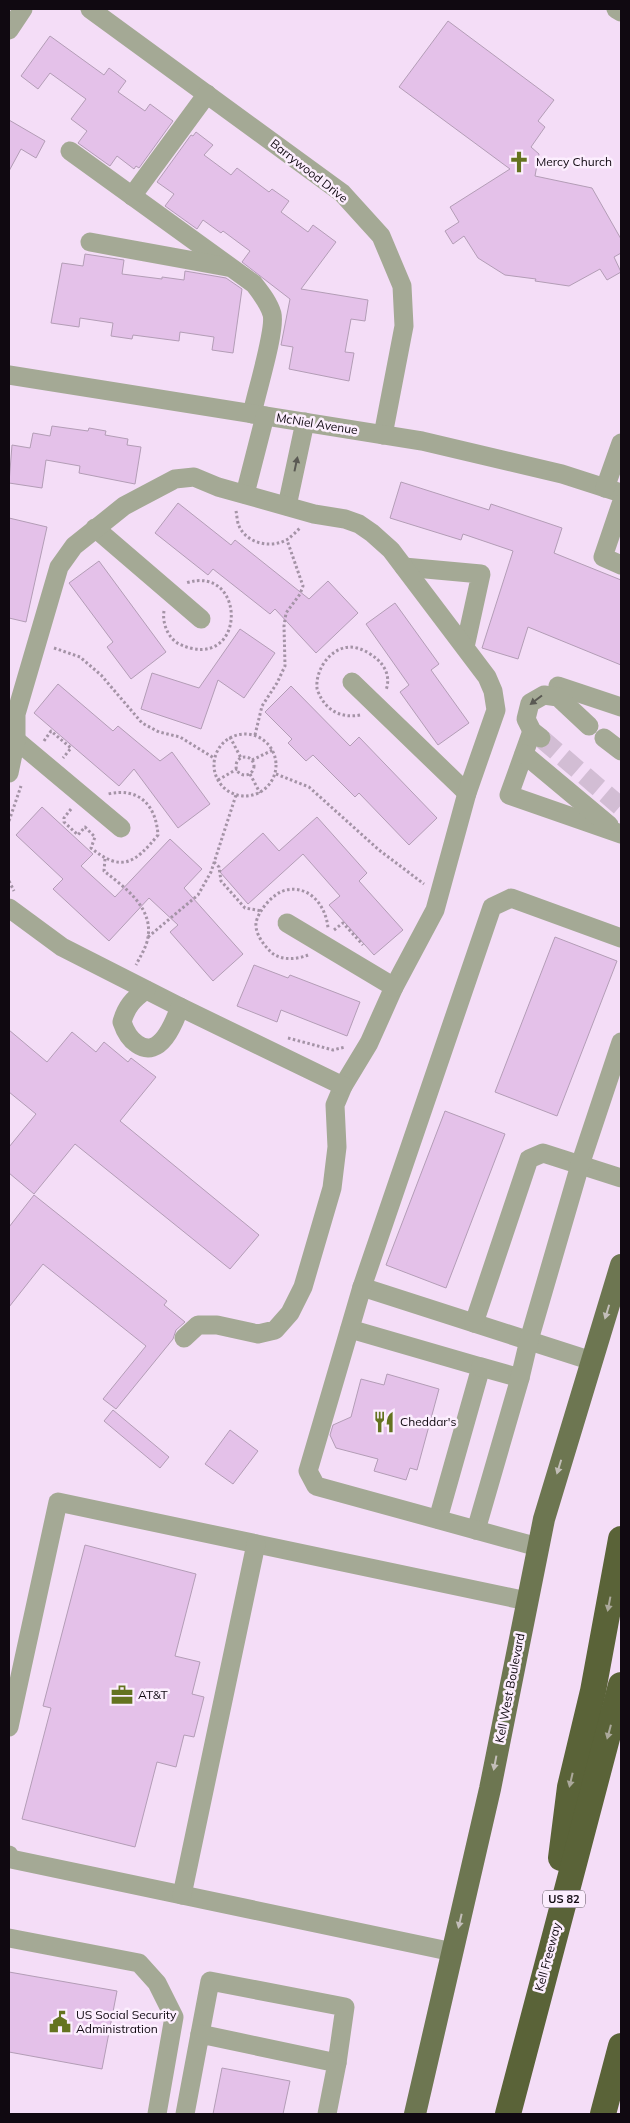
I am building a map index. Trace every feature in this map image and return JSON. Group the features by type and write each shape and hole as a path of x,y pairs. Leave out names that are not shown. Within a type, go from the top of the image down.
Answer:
{"highway":[{"path":"550,1951 570,1787 593,1691 621,1539"},
{"name":"Kell Freeway","path":"508,2114 621,1685"},
{"path":"496,2114 534,2010"},
{"path":"604,2114 621,2046"}],"main road":[{"name":"Kell West Boulevard","path":"415,2114 490,1789 544,1519 621,1265"}],"street":[{"path":"9,30 23,9"},
{"name":"Barrywood Drive","path":"90,9 342,193 381,236 402,286 404,326 383,435"},
{"path":"616,9 621,12"},
{"path":"132,196 207,94"},
{"path":"70,151 233,268 254,284 266,299 273,315 271,334 258,415 240,501"},
{"path":"90,242 233,268"},
{"name":"McNiel Avenue","path":"9,375 422,441 562,474 613,491"},
{"path":"287,506 306,422"},
{"path":"613,491 621,443"},
{"path":"9,773 22,745 16,714 59,567 74,546 95,528 124,506 175,479 194,477 218,487 240,501 287,506 360,524 391,550 487,677 493,691 496,710 466,793 434,910 394,987 369,1043 343,1086 336,1105 337,1147 332,1188 303,1286 290,1313 275,1330 258,1334 217,1325 198,1325 184,1338"},
{"path":"621,504 603,557 621,565"},
{"path":"95,528 201,619"},
{"path":"404,567 481,574 465,647"},
{"path":"352,682 466,793"},
{"path":"558,686 621,707"},
{"path":"589,726 558,697 544,695 530,703 526,719 537,735 524,754 510,795 620,833"},
{"path":"604,738 621,751"},
{"path":"22,745 121,828"},
{"path":"524,754 620,833"},
{"path":"538,1547 316,1486 308,1471 362,1287 492,907 510,898 621,938"},
{"path":"13,903 62,947 343,1086"},
{"path":"287,923 394,987"},
{"path":"146,990 129,1004 122,1022 125,1031 140,1046 150,1048 158,1045 173,1025 180,1007"},
{"path":"476,1530 580,1165 621,1042"},
{"path":"474,1323 529,1159 543,1153 621,1178"},
{"path":"362,1287 592,1361"},
{"path":"350,1329 520,1378"},
{"path":"438,1519 481,1368"},
{"path":"9,1727 58,1502 528,1601"},
{"path":"182,1895 256,1544"},
{"path":"9,1855 11,1859 453,1952"},
{"path":"9,1938 138,1963 157,1984 174,2017 157,2114"},
{"path":"185,2114 210,1981 345,2007 327,2114"},
{"path":"200,2034 337,2063"}],"path":[{"path":"240,501 239,526 246,536 260,544 272,544 287,540 305,523"},
{"path":"255,735 262,706 277,683 285,666 284,626 286,613 300,594 303,586 287,540"},
{"path":"49,652 50,646 80,657 101,675 142,723 159,732 180,737 214,758"},
{"path":"238,734 255,735 262,738 273,750 276,762 275,774 270,784 260,792 248,796 236,795 225,790 218,780 214,769 214,758 223,742 230,738 238,734"},
{"path":"230,738 241,758"},
{"path":"9,821 21,786 22,745"},
{"path":"241,758 252,760 273,750"},
{"path":"237,769 236,765 241,758"},
{"path":"250,774 254,765 252,760"},
{"path":"218,780 237,769"},
{"path":"237,769 245,775 250,774"},
{"path":"250,774 260,792"},
{"path":"275,774 309,787 379,850 426,886 429,876"},
{"path":"148,937 198,895 211,872 236,795"},
{"path":"105,859 104,871 131,894 144,909 148,924 148,937 134,970"},
{"path":"214,862 219,867 221,880 245,908 262,911"},
{"path":"9,881 13,903"},
{"path":"280,1036 333,1050 353,1046"}],"building":[{"name":"Mercy Church","path":"448,21 554,100 538,121 545,127 531,147 539,154 535,176 592,188 621,239 621,253 614,257 621,272 607,280 600,269 569,286 535,281 536,279 505,275 478,258 464,236 453,244 445,231 459,222 450,207 510,169 399,87"},
{"path":"50,36 104,75 109,68 126,81 118,92 145,111 150,104 173,121 139,168 136,166 134,169 117,156 110,166 78,143 87,131 71,119 86,99 50,73 38,89 21,76"},
{"path":"9,120 45,141 36,158 21,149 9,171"},
{"path":"196,132 213,145 204,155 231,175 237,168 269,192 272,189 289,201 281,212 308,232 313,225 336,242 301,289 368,300 365,321 351,319 345,352 354,353 349,381 289,369 293,347 281,345 290,299 242,262 250,251 223,231 221,233 203,220 197,229 165,206 174,194 157,182 191,135 193,136"},
{"path":"85,254 124,260 122,274 184,280 185,271 226,278 242,289 233,353 212,350 214,337 180,332 179,341 133,335 132,339 111,336 113,323 80,318 79,327 51,323 62,263 83,266"},
{"path":"52,426 88,431 89,428 106,431 105,435 128,439 127,445 141,447 135,484 79,473 80,466 46,460 42,488 9,483 12,445 30,448 33,433 50,436"},
{"path":"401,482 489,510 491,504 562,528 554,553 621,580 621,665 528,627 518,659 482,648 513,551 463,534 461,540 390,518"},
{"path":"178,503 231,545 235,540 309,599 328,581 358,613 316,653 275,609 270,614 213,569 208,575 155,533"},
{"path":"9,518 47,527 26,622 9,618"},
{"path":"99,561 166,652 131,679 107,647 113,642 69,583"},
{"path":"395,603 439,664 431,670 469,723 438,745 400,692 409,685 366,624"},
{"path":"240,629 275,653 244,698 218,680 201,729 141,709 152,673 199,688"},
{"path":"58,684 113,731 118,726 160,761 172,752 210,804 178,828 134,769 119,786 34,713"},
{"path":"291,686 350,746 359,737 437,818 409,845 359,793 355,797 313,755 306,761 288,743 292,739 265,712"},
{"path":"42,807 93,854 81,866 115,897 170,839 202,869 184,888 243,954 213,981 170,932 178,925 149,898 109,941 53,889 63,879 16,835"},
{"path":"317,817 367,873 359,881 403,930 374,955 329,905 340,896 303,854 248,904 220,872 263,833 279,851"},
{"path":"555,937 617,961 557,1116 495,1092"},
{"path":"254,965 288,978 290,975 360,1002 347,1036 281,1010 277,1022 237,1006"},
{"path":"9,1030 47,1062 72,1032 96,1052 104,1042 128,1062 131,1058 156,1077 120,1121 259,1235 230,1269 75,1144 34,1194 9,1173 9,1147 36,1114 9,1092"},
{"path":"445,1111 505,1134 446,1288 386,1265"},
{"path":"34,1195 167,1301 164,1305 185,1322 176,1330 173,1339 116,1409 103,1399 146,1346 43,1264 9,1307 9,1227"},
{"name":"Cheddar's","path":"387,1374 439,1389 417,1470 410,1468 406,1480 374,1471 378,1459 336,1448 330,1435 333,1425 351,1417 361,1379 384,1385"},
{"path":"113,1410 169,1457 160,1468 104,1421"},
{"path":"230,1430 258,1451 233,1484 205,1464"},
{"name":"AT&T","path":"85,1545 196,1574 175,1656 200,1662 192,1694 204,1697 194,1737 184,1735 176,1767 157,1762 135,1847 22,1819 51,1708 43,1706"},
{"name":"US Social Security Administration","path":"9,1972 117,1991 102,2069 9,2052"},
{"path":"222,2068 290,2081 283,2114 213,2114"}],"tunnel":[{"path":"542,739 621,807"}],"place":[{"name":"Mercy Church","path":"519,162"},
{"name":"Cheddar's","path":"384,1422"},
{"name":"AT&T","path":"122,1695"},
{"name":"US Social Security Administration","path":"60,2022"}]}
